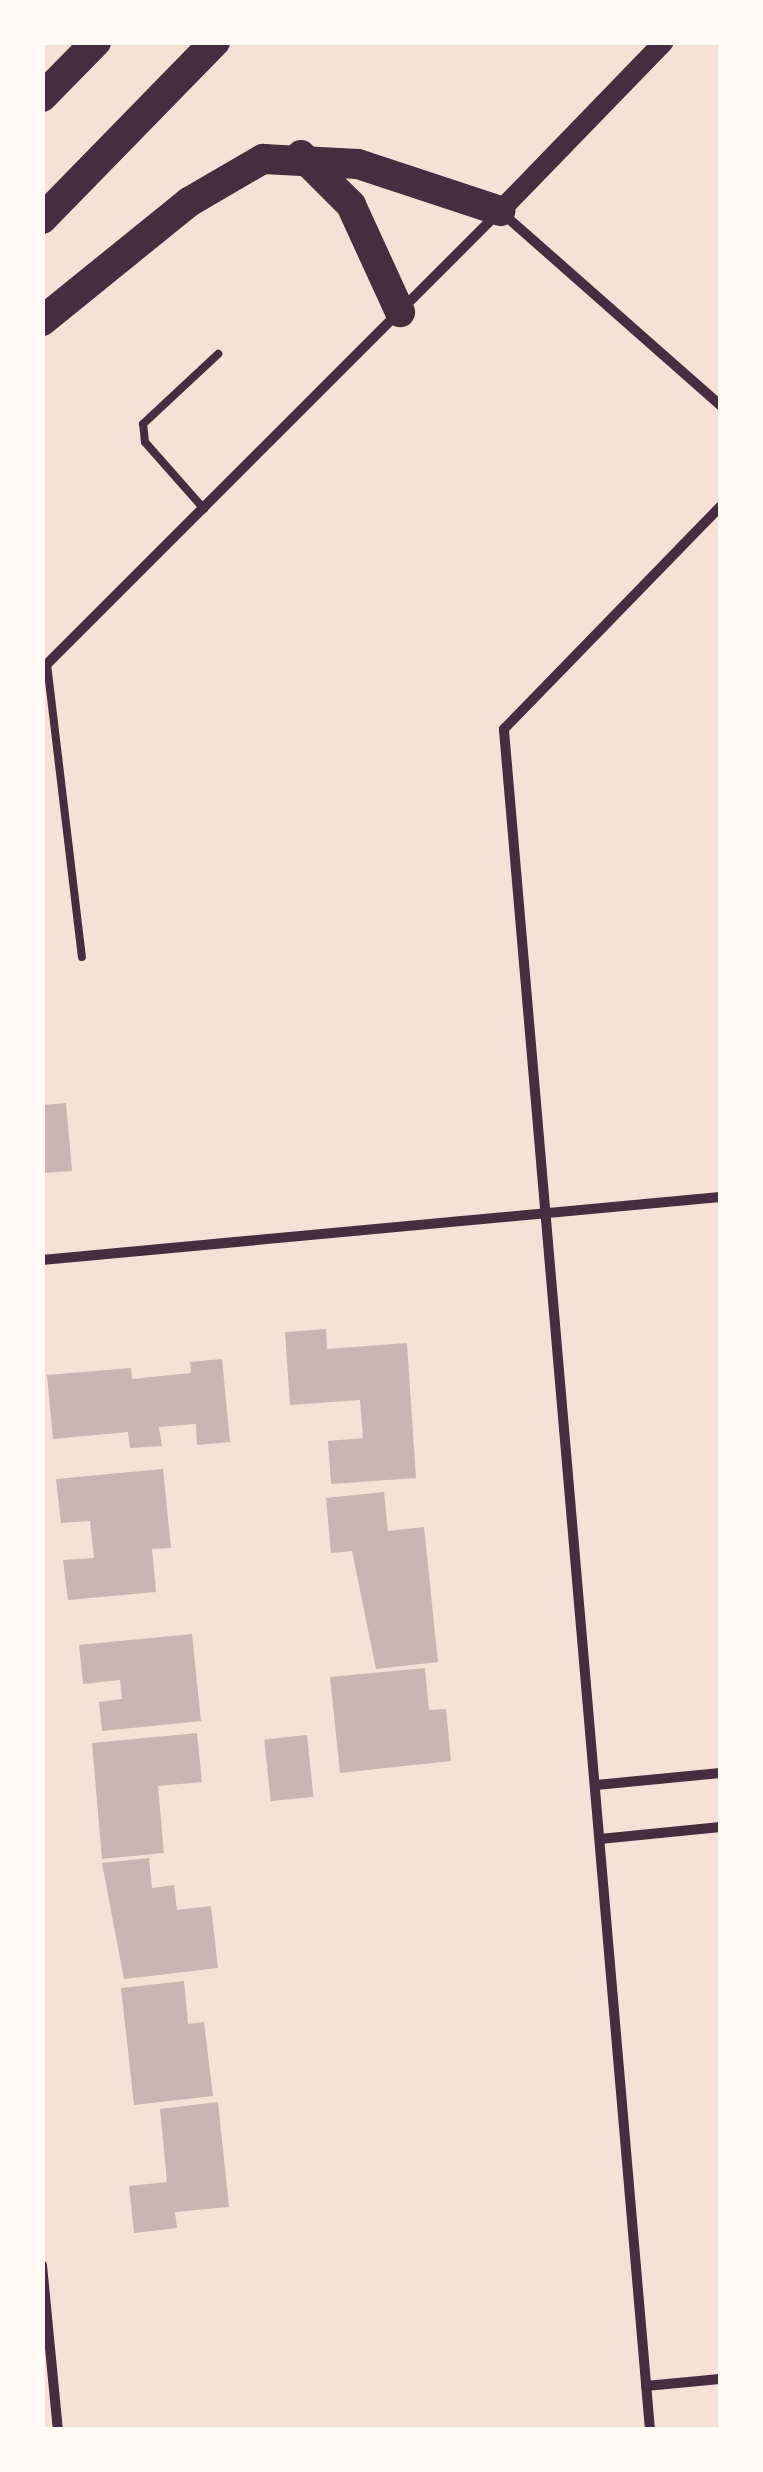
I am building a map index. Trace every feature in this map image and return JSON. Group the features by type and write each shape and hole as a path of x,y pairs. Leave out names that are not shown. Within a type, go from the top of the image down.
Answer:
{"highway":[{"path":"42,97 96,42"},
{"path":"42,219 216,42"},
{"path":"301,155 351,205 400,312"},
{"path":"42,322 227,174 301,155 358,164 500,211"}],"main road":[{"path":"500,211 664,42"}],"street":[{"path":"45,667 500,211 720,404"},
{"path":"650,2430 504,729 720,507"},
{"path":"42,1260 720,1196"},
{"path":"596,1785 720,1774"},
{"path":"600,1839 720,1828"},
{"path":"42,2265 58,2430"},
{"path":"646,2386 720,2379"}],"lane":[{"path":"204,509 145,442 143,424 218,354"},
{"path":"45,667 82,956"}],"building":[{"path":"66,1103 72,1171 42,1173 42,1105"},
{"path":"326,1329 327,1349 407,1343 416,1478 331,1484 328,1441 363,1438 360,1400 290,1405 285,1332"},
{"path":"222,1359 230,1442 197,1445 196,1424 159,1427 162,1446 130,1448 128,1432 53,1439 47,1375 131,1368 132,1379 191,1373 190,1362"},
{"path":"163,1469 171,1548 152,1549 156,1592 68,1600 63,1560 94,1558 90,1521 61,1523 56,1479"},
{"path":"384,1492 388,1531 424,1527 438,1662 376,1669 352,1551 331,1553 326,1498"},
{"path":"192,1634 201,1721 102,1731 99,1702 122,1699 120,1680 83,1684 79,1645"},
{"path":"425,1668 429,1710 446,1709 451,1761 340,1773 330,1677"},
{"path":"197,1733 202,1782 158,1786 164,1853 102,1859 92,1743"},
{"path":"307,1735 313,1797 271,1801 264,1739"},
{"path":"149,1858 152,1888 174,1885 177,1910 211,1906 218,1968 124,1979 102,1863"},
{"path":"184,1981 188,2024 204,2022 213,2096 134,2105 121,1988"},
{"path":"218,2102 229,2207 175,2212 177,2228 134,2233 129,2186 167,2182 160,2109"}]}
